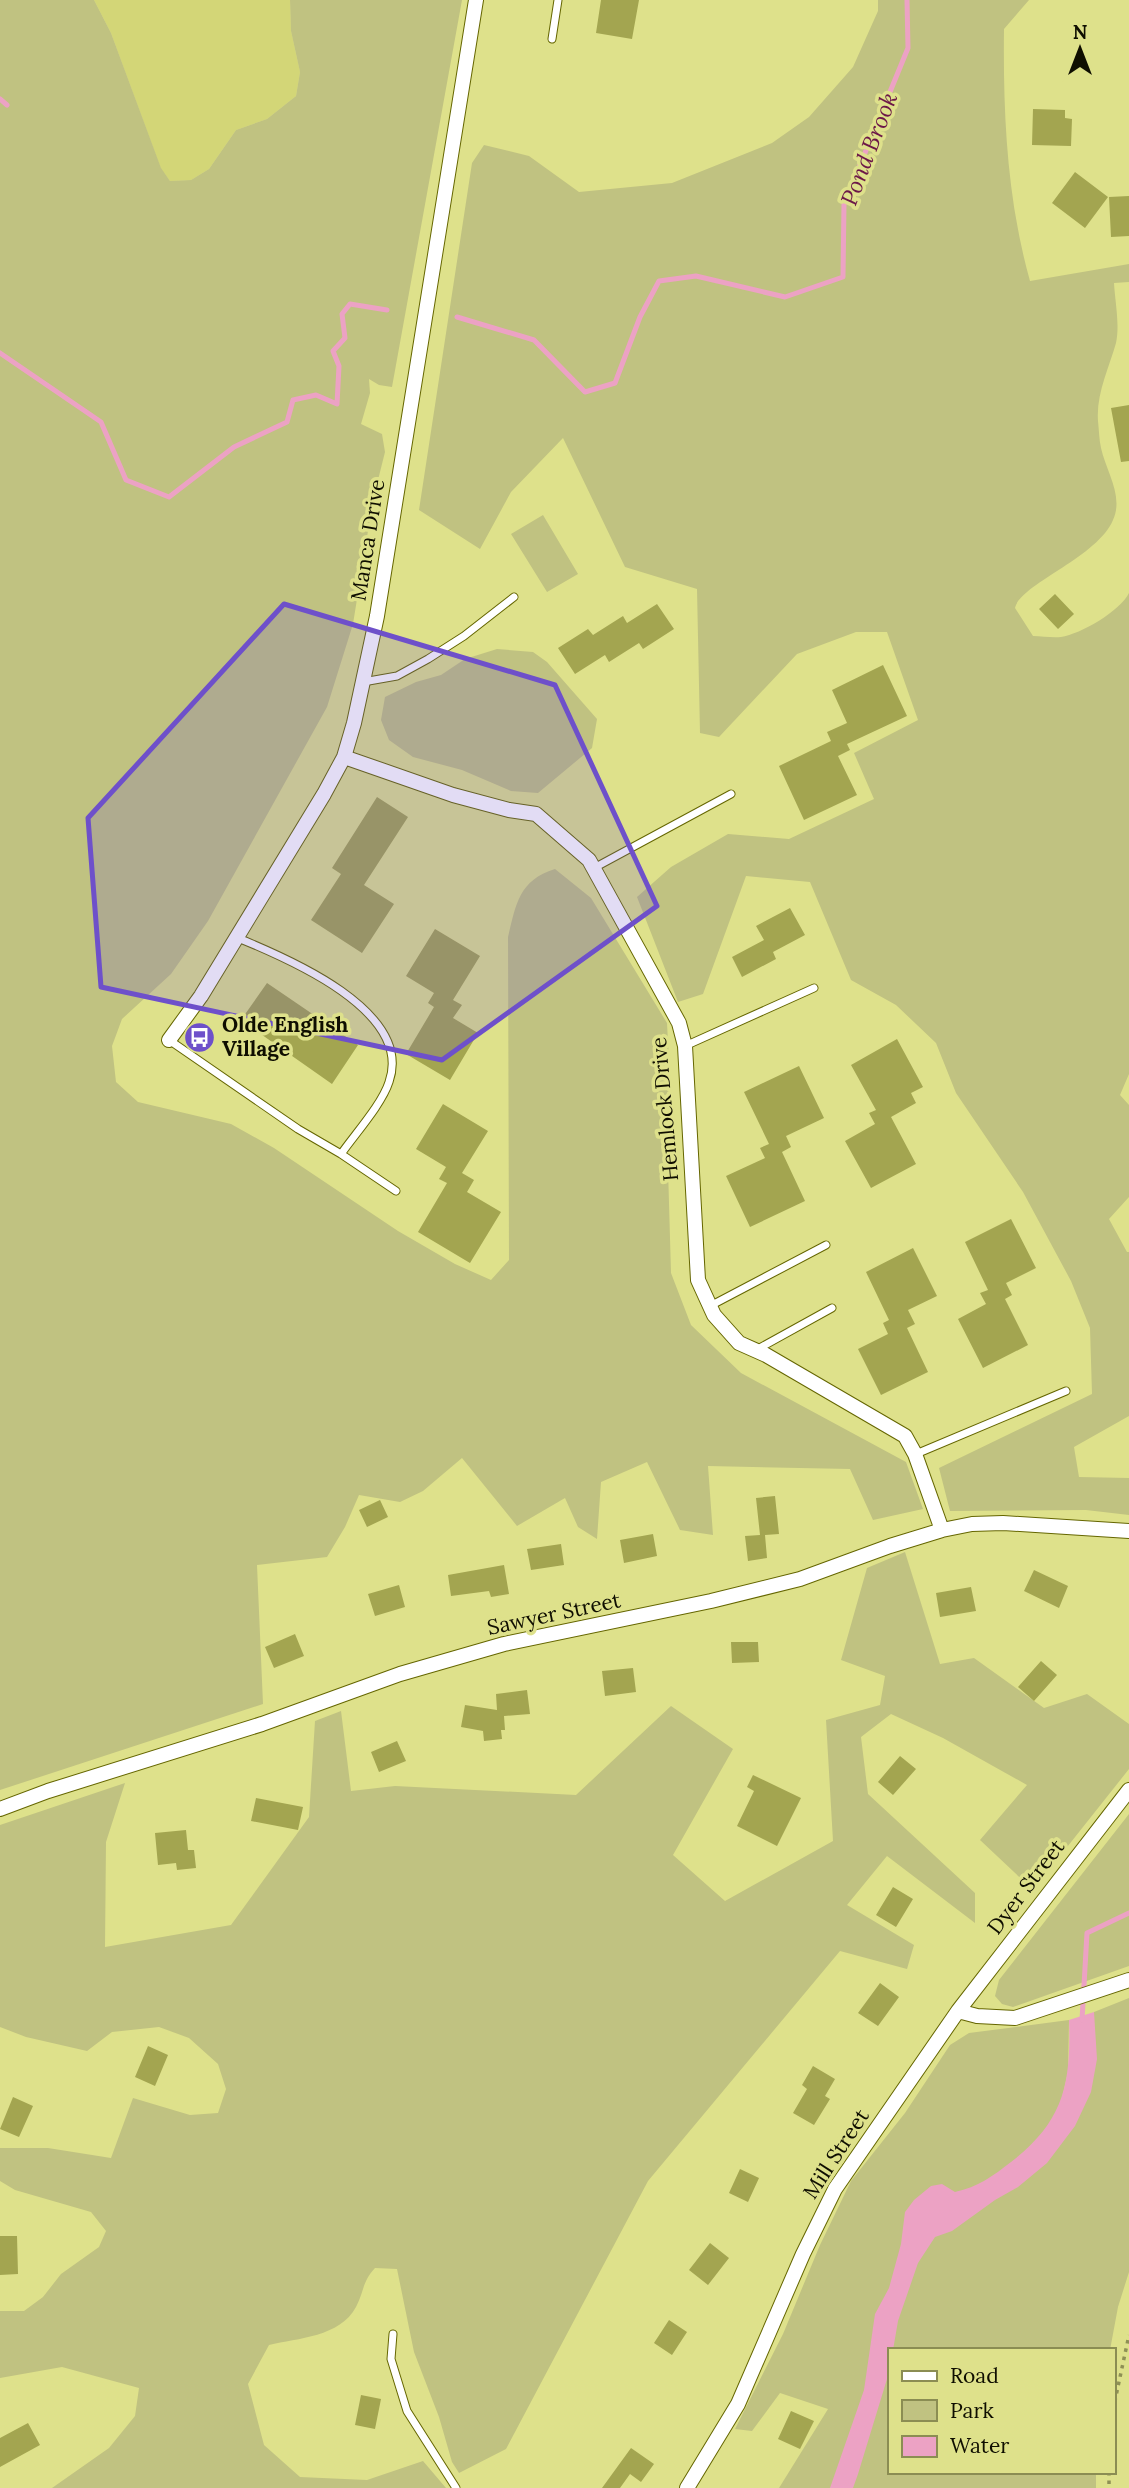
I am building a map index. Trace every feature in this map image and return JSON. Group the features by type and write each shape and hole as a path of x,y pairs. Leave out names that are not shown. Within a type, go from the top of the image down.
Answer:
{"street":[{"name":"Manca Drive","path":"169,1040 238,938 344,757 377,616 476,0"},
{"name":"Hemlock Drive","path":"344,757 466,799 536,814 589,860 679,1023 685,1046 698,1280 714,1315 739,1343 905,1436 915,1454 942,1530"},
{"name":"Sawyer Street","path":"0,1809 48,1791 262,1724 400,1674 504,1644 698,1604 800,1579 942,1530 972,1524 1003,1523 1129,1531"},
{"name":"Dyer Street","path":"958,2011 1129,1790"},
{"path":"958,2011 977,2016 1015,2018 1129,1980"},
{"name":"Mill Street","path":"687,2488 738,2404 803,2254 835,2189 958,2011"}],"lane":[{"path":"552,39 558,0"},
{"path":"363,682 397,676 428,659 464,636 514,597"},
{"path":"594,869 731,794"},
{"path":"238,938 278,954 331,986 369,1013 383,1031 391,1062 389,1083 380,1101 341,1154"},
{"path":"685,1046 814,988"},
{"path":"169,1040 298,1129 396,1191"},
{"path":"710,1306 827,1245"},
{"path":"756,1351 832,1308"},
{"path":"915,1454 1066,1391"},
{"path":"393,2334 391,2358 407,2411 456,2488"}],"path":[{"path":"1115,2401 1129,2335"}],"highlighted area":[{"path":"284,604 555,685 657,906 442,1060 101,987 88,818"}],"shaded area":[{"path":"94,0 290,0 291,31 300,72 296,96 267,119 236,130 209,169 191,180 170,181 161,169 111,33"}],"green space":[{"path":"0,0 94,0 111,33 161,168 170,181 191,180 209,169 236,130 267,119 296,96 300,72 291,31 290,0 462,0 392,387 379,385 369,379 370,393 361,424 382,434 385,452 373,500 353,624 327,707 208,921 171,974 122,1019 112,1046 116,1082 138,1102 231,1124 274,1148 398,1231 455,1264 491,1280 509,1260 508,937 517,904 526,887 555,869 591,898 667,1023 670,1079 667,1133 671,1273 691,1325 741,1373 906,1462 923,1509 873,1520 850,1469 708,1466 713,1535 680,1530 647,1462 601,1482 597,1539 578,1527 565,1498 517,1526 462,1458 423,1491 400,1502 359,1495 345,1527 327,1557 257,1565 263,1704 0,1790"},
{"path":"878,0 1029,0 1004,29 1004,61 1011,188 1030,281 1129,264 1129,282 1114,283 1117,336 1098,411 1101,448 1113,484 1116,511 1104,534 1092,546 1030,589 1015,608 1033,636 1061,637 1099,621 1129,593 1129,1074 1120,1095 1129,1105 1129,1197 1109,1219 1129,1252 1129,1416 1074,1447 1079,1477 1129,1478 1129,1515 1086,1510 950,1511 939,1468 1092,1394 1090,1328 1071,1281 1023,1192 956,1093 936,1043 896,1005 851,980 810,882 746,876 703,994 678,1002 637,897 671,867 728,834 789,839 874,799 854,753 918,720 887,632 856,632 797,654 719,737 700,733 697,589 625,567 563,438 511,492 480,549 419,510 472,163 484,145 529,156 579,192 672,183 772,143 809,117 853,67 878,11"},
{"path":"543,515 578,574 547,592 511,534"},
{"path":"497,649 533,652 547,662 597,719 592,748 538,793 511,791 462,770 413,757 389,740 381,720 385,697 416,682 441,675 465,659"},
{"path":"905,1552 940,1664 974,1658 1044,1708 1087,1694 1129,1724 1129,1769 1033,1890 980,1840 1027,1785 943,1738 891,1714 861,1737 868,1794 975,1893 975,1923 887,1856 847,1905 914,1945 907,1969 840,1951 648,2181 506,2449 459,2473 452,2462 439,2417 414,2352 397,2269 375,2268 365,2283 356,2307 340,2325 317,2335 269,2345 248,2384 264,2445 300,2477 367,2480 423,2461 446,2488 52,2488 109,2448 135,2416 139,2388 62,2367 0,2378 0,2311 24,2311 43,2297 61,2274 99,2247 106,2231 91,2212 15,2190 0,2181 0,2148 48,2148 111,2158 133,2098 190,2115 218,2113 226,2089 218,2064 189,2038 159,2027 112,2032 87,2051 26,2037 0,2027 0,1825 125,1783 106,1842 105,1947 231,1925 309,1817 315,1721 341,1711 351,1791 395,1786 576,1795 671,1706 733,1749 673,1855 725,1901 833,1841 826,1720 880,1705 885,1676 841,1660 867,1568"},
{"path":"1129,1814 1129,1966 1013,2007 1002,2004 995,1996 999,1980"},
{"path":"1129,1998 1129,2272 1118,2307 1110,2348 888,2348 888,2474 1096,2474 1096,2488 779,2488 828,2409 780,2393 752,2431 735,2429 783,2334 820,2245 851,2181 905,2113 950,2045 969,2033 1069,2020 1068,2072 1061,2103 1048,2127 1067,2111 1094,2012"}],"water":[{"path":"1094,2012 1097,2059 1091,2092 1075,2126 1047,2163 1018,2187 952,2231 935,2237 918,2263 898,2321 893,2348 888,2348 887,2379 853,2488 830,2488 864,2390 875,2314 889,2288 901,2244 905,2212 914,2200 931,2186 942,2184 955,2192 985,2180 1011,2162 1043,2132 1061,2100 1066,2082 1069,2020"}],"building":[{"path":"601,0 639,0 632,39 596,33"},
{"path":"1033,109 1065,110 1065,118 1072,119 1071,146 1032,145"},
{"path":"1075,172 1108,197 1085,228 1052,203"},
{"path":"1129,196 1129,236 1111,237 1109,197"},
{"path":"1129,405 1129,461 1121,462 1111,408"},
{"path":"1055,594 1074,614 1058,629 1039,609"},
{"path":"657,604 674,629 643,649 639,643 609,662 605,655 575,674 558,648 588,629 593,635 623,616 627,623"},
{"path":"883,665 907,716 847,744 850,750 838,756 857,795 804,820 779,766 831,741 827,732 847,723 832,690"},
{"path":"377,797 408,817 364,885 394,904 362,953 311,920 341,874 332,868"},
{"path":"790,908 805,935 773,952 776,959 742,977 732,957 764,940 756,926"},
{"path":"435,929 480,956 453,1000 462,1005 453,1018 478,1033 450,1080 406,1054 434,1007 428,1003 434,993 406,976"},
{"path":"267,983 358,1045 332,1084 241,1020"},
{"path":"897,1039 923,1087 911,1093 916,1103 891,1117 916,1164 871,1188 845,1141 875,1124 869,1113 876,1110 851,1065"},
{"path":"799,1066 824,1118 786,1136 791,1147 782,1152 805,1201 750,1227 726,1176 765,1158 760,1148 769,1144 744,1092"},
{"path":"443,1104 488,1131 462,1173 474,1180 467,1192 501,1212 470,1263 418,1232 447,1183 439,1179 446,1167 416,1149"},
{"path":"1011,1219 1036,1268 1006,1283 1012,1295 1005,1299 1028,1345 983,1368 958,1319 986,1304 980,1293 988,1290 965,1242"},
{"path":"913,1248 937,1296 908,1310 915,1324 907,1328 928,1372 881,1395 858,1349 888,1334 883,1323 889,1320 866,1272"},
{"path":"775,1496 779,1534 765,1535 767,1558 748,1561 745,1536 760,1535 756,1498"},
{"path":"380,1500 388,1517 367,1527 359,1510"},
{"path":"653,1534 657,1556 624,1563 620,1540"},
{"path":"561,1544 564,1565 531,1570 527,1549"},
{"path":"504,1565 509,1594 491,1597 489,1591 451,1596 448,1575"},
{"path":"1034,1570 1068,1586 1059,1608 1024,1591"},
{"path":"399,1585 405,1607 375,1616 368,1594"},
{"path":"971,1587 976,1611 940,1617 936,1593"},
{"path":"295,1634 304,1656 274,1668 265,1647"},
{"path":"731,1642 758,1642 759,1662 732,1663"},
{"path":"1041,1661 1057,1675 1034,1701 1018,1687"},
{"path":"633,1668 636,1692 605,1696 602,1671"},
{"path":"527,1690 530,1714 504,1716 505,1730 501,1730 502,1739 484,1741 483,1731 461,1727 465,1705 497,1710 496,1694"},
{"path":"397,1741 406,1761 379,1772 371,1752"},
{"path":"900,1756 916,1769 893,1795 878,1782"},
{"path":"753,1775 801,1798 777,1846 737,1826 754,1791 747,1787"},
{"path":"256,1798 303,1807 298,1830 251,1821"},
{"path":"186,1830 188,1850 194,1850 196,1868 177,1870 176,1863 158,1865 155,1833"},
{"path":"893,1887 913,1899 896,1927 876,1915"},
{"path":"880,1983 899,1997 878,2026 858,2013"},
{"path":"148,2046 168,2055 155,2086 135,2077"},
{"path":"813,2066 835,2079 825,2096 830,2099 814,2125 793,2113 807,2089 802,2085"},
{"path":"13,2097 33,2106 19,2137 0,2129"},
{"path":"740,2169 759,2178 748,2202 729,2193"},
{"path":"0,2236 17,2236 18,2274 0,2275"},
{"path":"710,2243 729,2258 708,2285 689,2270"},
{"path":"669,2320 687,2332 672,2355 654,2343"},
{"path":"361,2395 381,2399 375,2429 355,2425"},
{"path":"791,2411 814,2421 800,2449 778,2439"},
{"path":"28,2423 40,2445 0,2467 0,2438"},
{"path":"631,2448 654,2464 641,2482 630,2474 620,2488 602,2488"}],"waterway":[{"name":"Pond Brook","path":"457,317 534,340 585,392 615,383 640,317 659,281 696,276 785,297 843,277 844,204 908,48 907,0"},
{"path":"0,99 7,105"},
{"name":"Pond Brook","path":"0,353 101,422 126,480 169,497 234,447 287,422 293,400 316,395 337,404 339,366 333,351 345,338 342,314 350,304 387,310"},
{"path":"1082,2020 1087,1933 1129,1913"}],"place":[{"name":"Olde English Village","path":"199,1037"}]}
